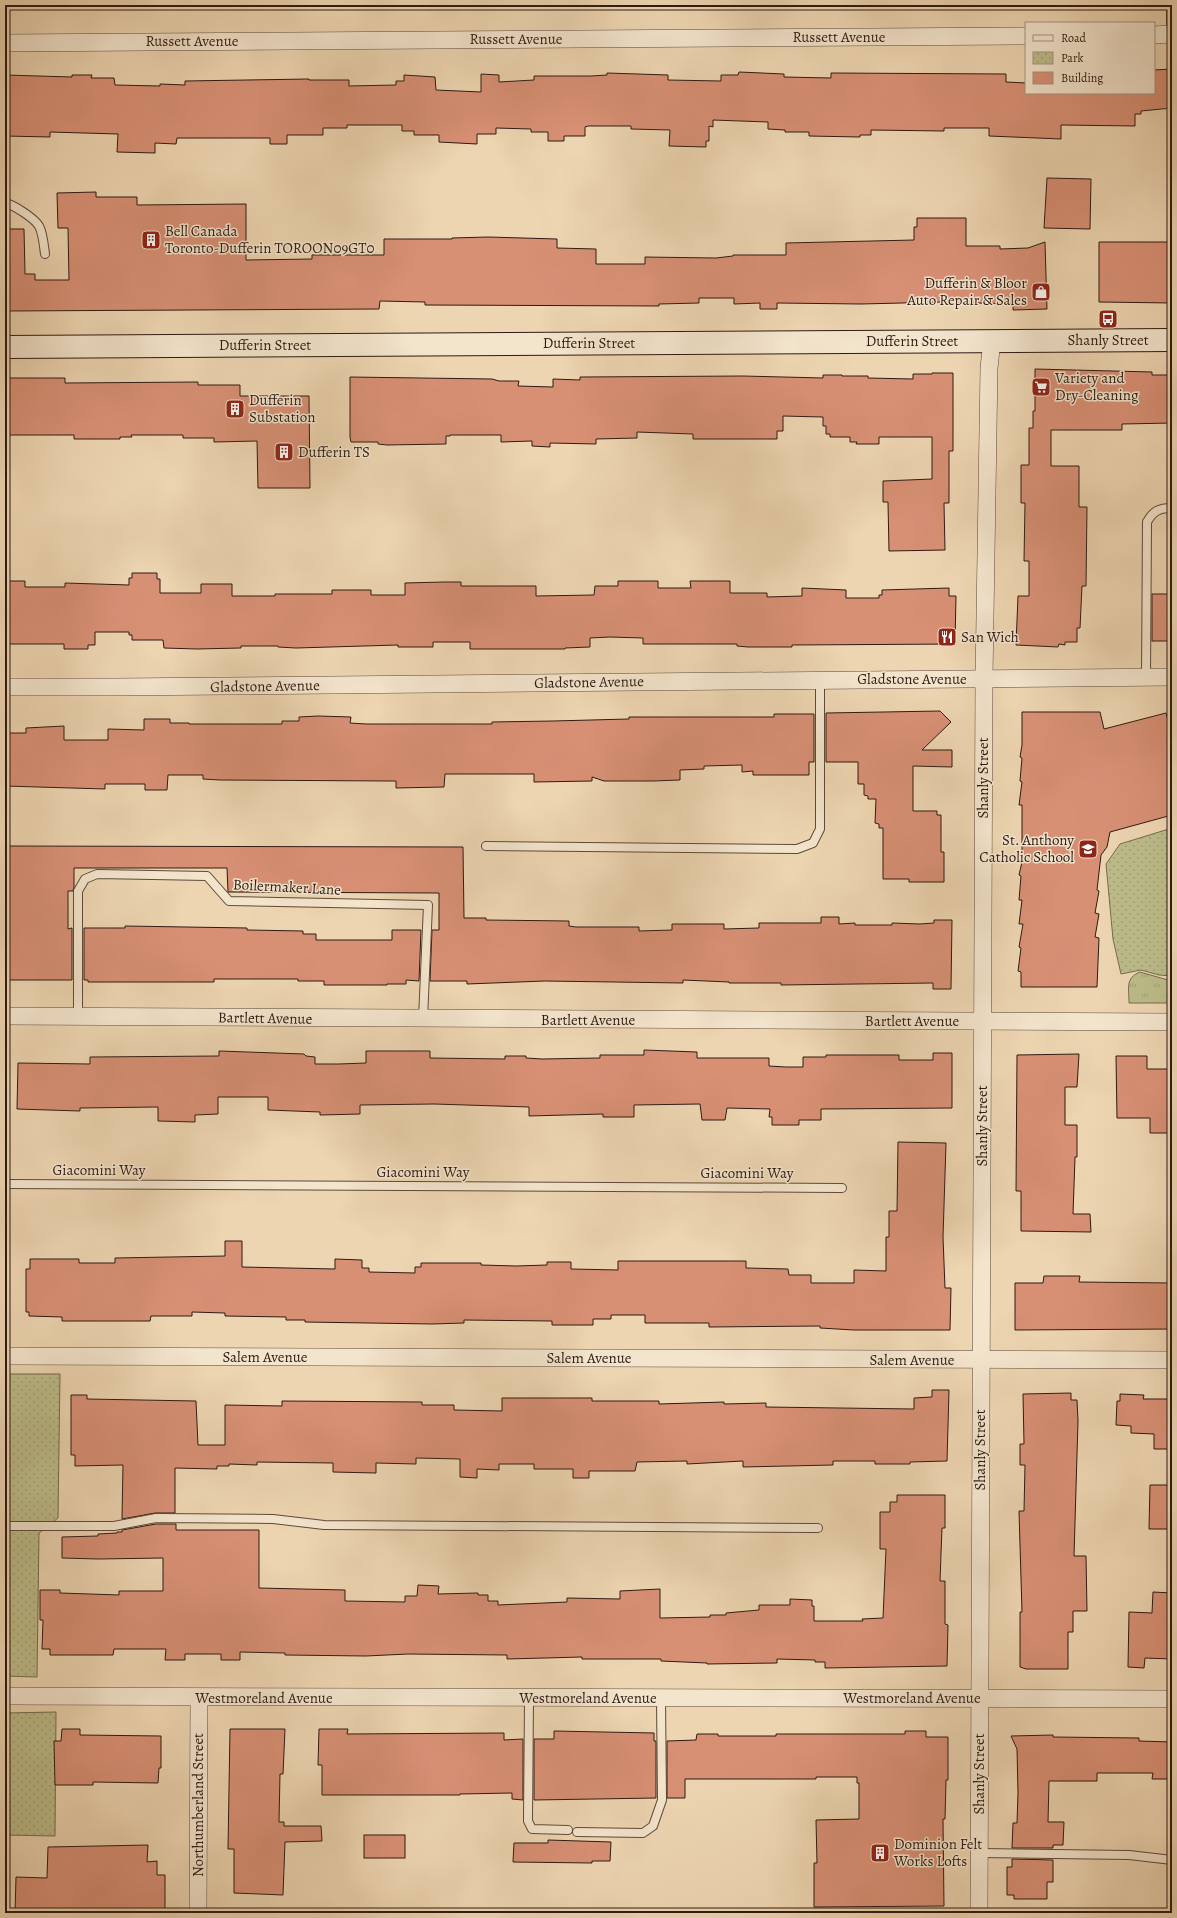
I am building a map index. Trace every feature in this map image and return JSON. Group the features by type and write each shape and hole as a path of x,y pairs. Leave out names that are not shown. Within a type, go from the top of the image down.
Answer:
{"main road":[{"name":"Dufferin Street","path":"5,347 1172,340"}],"street":[{"name":"Russett Avenue","path":"5,42 1025,36"},
{"name":"Shanly Street","path":"979,1913 978,1853 984,679 989,368 992,340"},
{"name":"Gladstone Avenue","path":"5,687 1172,677"},
{"name":"Bartlett Avenue","path":"5,1016 1172,1022"},
{"name":"Salem Avenue","path":"5,1356 1172,1360"},
{"name":"Westmoreland Avenue","path":"5,1696 199,1698 1172,1699"},
{"name":"Northumberland Street","path":"198,1913 199,1698"}],"lane":[{"path":"1166,34 1171,5"},
{"path":"5,203 16,208 39,226 46,254"},
{"path":"1146,677 1146,522 1151,514 1161,508 1172,508"},
{"path":"486,846 797,849 814,843 820,829 820,679"},
{"name":"Boilermaker Lane","path":"78,1016 78,891 85,878 97,874 207,876 229,901 428,906 423,1019"},
{"name":"Giacomini Way","path":"5,1184 842,1188"},
{"path":"5,1526 114,1526 163,1518 273,1519 324,1525 818,1528"},
{"path":"530,1698 528,1821 532,1829 568,1830"},
{"path":"577,1832 643,1833 653,1826 662,1800 662,1698"},
{"path":"978,1853 1129,1855 1172,1860"}],"green space":[{"path":"1172,828 1172,976 1159,975 1141,970 1121,974 1113,939 1106,864 1120,844"},
{"path":"1140,972 1168,980 1172,979 1172,1003 1129,1003 1130,980 1135,974"},
{"path":"5,1374 60,1374 58,1518 39,1533 37,1677 5,1676"},
{"path":"56,1712 55,1836 5,1835 5,1713"}],"building":[{"path":"1172,69 1172,108 1141,111 1141,114 1135,114 1135,126 1061,125 1061,139 989,136 989,128 944,128 944,131 871,130 871,135 860,135 860,137 809,136 809,132 785,132 785,130 768,129 768,122 713,120 713,127 709,126 709,141 706,141 706,147 669,146 670,130 631,129 631,126 588,126 585,127 585,136 564,136 564,141 548,141 548,132 531,132 531,129 496,128 496,134 477,134 477,144 439,142 439,135 414,135 414,131 402,131 402,125 347,125 347,128 323,128 323,135 287,135 287,144 270,144 270,138 177,138 176,144 155,143 155,153 117,152 118,134 50,132 50,137 5,136 5,75 72,77 72,75 92,75 91,78 114,78 115,85 160,86 160,84 185,85 185,81 309,79 349,80 349,86 396,85 396,81 404,81 404,75 435,77 436,90 481,92 481,74 499,75 499,82 534,80 534,76 591,76 607,75 607,73 668,75 668,80 721,81 721,75 738,75 739,72 784,74 784,77 831,78 831,73 1006,74 1006,82 1025,83 1025,94 1155,94 1155,70"},
{"path":"1047,178 1091,179 1090,229 1044,228"},
{"path":"96,192 96,197 137,197 137,205 246,204 246,260 312,259 312,255 384,255 384,239 452,239 488,237 557,239 557,248 596,249 596,264 645,264 645,257 716,258 733,255 786,255 786,243 914,240 914,227 917,227 917,218 966,218 966,246 1000,246 1000,249 1028,248 1045,242 1047,309 1013,310 1013,304 943,302 861,304 777,303 777,309 760,309 760,303 734,304 734,298 699,298 699,303 659,304 659,306 425,305 425,302 380,301 379,309 5,311 5,229 24,229 25,274 35,274 35,280 69,280 68,228 58,228 57,193"},
{"path":"1099,242 1172,242 1172,303 1099,302"},
{"path":"1035,369 1152,372 1152,375 1172,375 1172,423 1122,424 1122,430 1051,430 1051,466 1079,466 1079,507 1087,507 1086,586 1082,586 1080,628 1077,628 1077,642 1065,642 1065,645 1059,644 1058,647 1016,645 1018,596 1029,596 1029,561 1024,561 1025,503 1021,503 1021,465 1029,465 1029,428 1033,428 1033,411 1035,411"},
{"path":"953,373 953,451 949,451 949,503 944,503 945,550 889,551 888,502 883,502 883,481 932,479 932,437 879,437 879,444 856,444 857,442 850,442 850,437 830,437 830,434 826,434 826,426 823,426 823,417 783,416 783,431 777,431 777,439 693,439 693,434 637,432 637,438 596,439 596,444 550,443 550,447 532,446 532,441 501,442 501,435 450,435 446,436 446,444 387,445 378,444 378,442 351,442 350,437 350,377 492,379 499,381 519,381 518,386 553,387 553,379 580,380 580,377 743,376 823,378 823,375 842,375 868,376 868,378 913,379 913,374"},
{"path":"5,378 65,378 65,383 198,382 198,385 240,385 240,396 309,396 310,488 258,488 257,441 214,442 214,438 183,438 183,435 131,435 132,437 120,437 120,439 74,439 74,435 7,435"},
{"path":"132,573 157,573 157,579 160,579 160,593 201,593 201,584 232,584 232,596 332,594 332,590 371,590 371,595 405,595 405,583 444,582 461,582 461,586 536,586 536,596 594,595 595,586 618,586 618,581 658,581 658,588 691,588 690,581 730,581 730,593 767,593 767,597 802,596 802,588 846,590 846,598 879,598 879,595 882,595 882,590 949,588 949,596 956,596 955,644 792,645 792,647 748,647 737,646 737,644 643,644 643,638 610,637 590,638 590,647 565,649 470,649 470,642 433,642 433,647 398,647 398,645 296,648 278,646 241,646 241,648 197,649 164,648 163,640 132,640 132,635 129,635 129,632 95,632 95,645 88,645 88,649 64,649 64,644 9,644 9,637 5,637 5,581 25,581 25,587 65,587 65,583 129,585 129,578 132,578"},
{"path":"1152,594 1172,594 1172,641 1152,641"},
{"path":"940,711 951,722 922,750 952,750 952,767 913,766 913,811 937,811 937,815 941,815 941,852 944,852 944,882 909,882 909,879 883,879 883,828 879,828 879,824 875,823 876,799 868,799 868,796 864,795 864,784 858,784 858,762 826,762 826,713"},
{"path":"1022,712 1100,712 1104,729 1166,713 1172,735 1172,815 1110,832 1107,847 1101,855 1097,890 1099,891 1095,913 1099,914 1095,937 1099,938 1097,987 1021,987 1021,972 1018,971 1021,948 1019,947 1023,924 1019,924 1022,900 1019,900 1021,876 1019,875 1022,862 1022,805 1019,805 1022,782 1020,781 1022,758 1020,757 1022,745"},
{"path":"774,714 814,714 814,762 809,762 809,775 753,775 753,771 742,772 742,765 704,766 704,769 680,770 680,780 653,781 604,781 592,777 592,781 534,782 534,774 445,774 444,787 396,788 396,781 220,780 203,779 203,775 168,775 167,790 145,790 145,784 105,784 105,789 5,786 5,733 26,733 26,728 64,726 64,740 108,740 108,729 144,730 144,719 170,719 170,723 189,724 282,724 282,721 299,721 299,717 318,716 351,717 350,723 366,724 492,724 492,722 629,719 629,717 774,717"},
{"path":"5,846 463,847 464,918 486,918 486,920 569,921 569,926 576,927 639,927 639,931 672,930 672,924 724,924 724,929 759,928 759,923 821,923 821,917 839,917 839,924 855,923 855,925 892,925 892,923 920,924 934,923 934,920 952,920 951,989 933,989 933,983 781,985 781,983 729,983 683,980 683,983 545,981 467,984 467,981 430,981 432,930 439,930 439,893 228,892 227,868 74,868 73,891 68,891 68,929 72,928 72,980 5,980"},
{"path":"125,926 247,928 247,930 303,931 303,934 316,934 316,940 392,940 392,930 421,930 419,981 406,980 406,984 387,985 324,985 324,981 298,981 298,979 214,979 214,982 88,982 88,980 84,980 84,928 125,928"},
{"path":"644,1050 697,1052 697,1058 769,1058 769,1066 786,1067 803,1067 803,1057 826,1057 826,1055 899,1055 899,1060 933,1060 933,1053 952,1053 952,1108 821,1109 821,1120 799,1120 799,1125 772,1125 772,1117 769,1117 770,1109 727,1108 725,1120 702,1120 700,1104 634,1105 634,1117 603,1117 603,1114 529,1116 529,1107 434,1104 360,1105 360,1114 320,1115 320,1112 268,1110 268,1097 218,1097 218,1114 195,1115 195,1122 158,1121 158,1107 80,1108 80,1111 17,1109 18,1063 90,1064 90,1057 219,1056 219,1051 304,1054 306,1056 315,1057 315,1064 339,1064 366,1063 366,1051 430,1051 430,1058 505,1059 505,1056 526,1056 526,1058 542,1059 600,1058 600,1055 644,1055"},
{"path":"1079,1054 1077,1087 1065,1087 1065,1125 1077,1125 1077,1157 1075,1157 1073,1214 1090,1214 1091,1232 1021,1231 1021,1191 1016,1191 1017,1055"},
{"path":"1116,1056 1147,1056 1147,1069 1172,1069 1172,1133 1150,1133 1150,1118 1117,1118"},
{"path":"898,1142 946,1143 943,1237 945,1288 951,1288 950,1330 854,1330 820,1328 820,1326 709,1327 709,1323 645,1323 645,1315 611,1315 611,1319 593,1319 593,1325 552,1325 552,1321 464,1320 464,1323 432,1324 305,1322 305,1320 286,1320 286,1317 225,1316 225,1313 192,1312 192,1316 151,1316 150,1321 62,1321 62,1317 29,1316 29,1312 26,1312 26,1269 30,1269 30,1259 79,1259 79,1263 115,1263 115,1258 225,1256 225,1241 242,1241 242,1267 335,1269 335,1259 362,1260 362,1268 369,1268 369,1272 415,1273 415,1267 421,1267 421,1263 481,1263 481,1265 516,1266 547,1265 547,1262 571,1262 571,1269 618,1270 618,1261 746,1261 746,1268 788,1269 789,1275 811,1275 811,1283 854,1283 854,1270 886,1271 886,1237 889,1237 889,1211 897,1211"},
{"path":"1044,1276 1080,1276 1079,1282 1172,1283 1172,1329 1015,1330 1015,1283 1043,1283"},
{"path":"932,1390 949,1390 947,1461 910,1462 910,1464 875,1464 875,1461 833,1461 833,1465 743,1467 743,1461 687,1464 687,1461 637,1462 635,1471 589,1471 589,1478 573,1478 573,1469 534,1469 534,1464 499,1464 499,1470 477,1469 477,1478 460,1477 460,1459 416,1458 416,1464 376,1463 376,1473 333,1472 333,1463 257,1462 257,1465 229,1464 229,1466 217,1466 217,1469 175,1468 175,1513 155,1513 122,1519 123,1465 75,1466 75,1455 71,1455 71,1395 87,1395 87,1399 196,1401 198,1445 225,1445 225,1405 282,1406 282,1401 422,1402 422,1405 454,1405 454,1410 502,1411 502,1398 592,1398 592,1401 659,1401 659,1404 724,1402 724,1404 766,1403 766,1407 914,1409 914,1398 932,1397"},
{"path":"1071,1393 1071,1400 1077,1400 1078,1421 1074,1556 1086,1556 1087,1611 1073,1611 1073,1632 1068,1632 1068,1669 1026,1669 1020,1667 1020,1612 1022,1612 1019,1511 1024,1511 1025,1465 1020,1465 1020,1444 1024,1444 1023,1394"},
{"path":"1120,1394 1144,1395 1143,1399 1172,1399 1172,1449 1154,1449 1154,1434 1131,1433 1131,1426 1116,1425 1117,1401 1120,1401"},
{"path":"1150,1485 1172,1485 1172,1529 1149,1529"},
{"path":"897,1495 945,1495 945,1528 942,1528 940,1581 945,1581 945,1624 948,1625 947,1666 825,1668 825,1662 815,1662 815,1660 777,1659 777,1663 707,1664 661,1661 661,1659 582,1659 582,1657 507,1659 507,1655 408,1654 366,1656 285,1655 285,1653 240,1652 240,1660 221,1660 221,1654 185,1654 185,1660 165,1660 166,1649 114,1649 113,1655 50,1655 50,1649 42,1649 43,1620 40,1620 40,1590 60,1590 60,1593 119,1595 119,1591 163,1591 163,1558 62,1558 62,1537 98,1536 98,1534 117,1533 122,1532 122,1530 156,1524 176,1524 176,1530 259,1530 259,1588 345,1590 345,1601 405,1602 405,1596 417,1596 418,1585 439,1586 438,1594 478,1593 478,1595 488,1595 488,1601 498,1601 498,1605 567,1602 567,1598 620,1599 620,1591 660,1589 660,1618 710,1617 710,1615 726,1615 726,1613 759,1610 759,1605 790,1605 790,1599 812,1600 812,1606 814,1606 814,1621 863,1621 862,1619 883,1618 886,1549 880,1549 880,1512 890,1512 890,1502 897,1502"},
{"path":"1153,1592 1172,1593 1172,1659 1145,1658 1144,1668 1128,1667 1129,1612 1152,1613"},
{"path":"62,1729 80,1729 80,1735 161,1736 161,1768 159,1768 158,1783 93,1782 93,1785 55,1785 54,1741 61,1741"},
{"path":"230,1729 285,1729 283,1774 280,1774 279,1822 284,1822 284,1826 321,1826 322,1841 285,1842 283,1895 234,1893 234,1849 228,1849"},
{"path":"319,1729 348,1729 347,1734 504,1733 504,1740 523,1739 523,1800 512,1799 512,1793 460,1795 322,1795 322,1765 318,1765"},
{"path":"554,1731 654,1733 654,1741 656,1741 656,1798 534,1800 534,1739 554,1739"},
{"path":"905,1731 926,1731 926,1737 948,1737 948,1780 946,1780 945,1819 943,1819 944,1906 814,1907 814,1863 817,1863 816,1820 859,1819 859,1783 857,1783 857,1777 816,1777 816,1779 685,1779 685,1798 667,1798 667,1741 696,1740 697,1734 718,1734 718,1736 776,1736 776,1734 905,1734"},
{"path":"1053,1735 1053,1737 1139,1738 1139,1741 1172,1742 1172,1779 1152,1779 1153,1773 1097,1773 1097,1781 1049,1781 1048,1822 1064,1822 1063,1845 1053,1845 1053,1848 1012,1848 1013,1823 1017,1823 1018,1793 1017,1749 1011,1736"},
{"path":"364,1835 405,1835 405,1858 364,1858"},
{"path":"548,1840 611,1842 610,1861 592,1861 592,1863 513,1862 514,1843 548,1843"},
{"path":"148,1845 147,1862 157,1861 157,1875 165,1875 165,1913 15,1913 16,1877 47,1878 48,1847"},
{"path":"1012,1859 1053,1860 1053,1882 1047,1882 1047,1899 1014,1899 1014,1895 1007,1895 1007,1867 1012,1867"}],"place":[{"name":"Bell Canada Toronto-Dufferin TOROON09GT0","path":"151,240"},
{"name":"Dufferin & Bloor Auto Repair & Sales","path":"1041,292"},
{"name":"Shanly Street","path":"1108,319"},
{"name":"Variety and Dry-Cleaning","path":"1041,387"},
{"name":"Dufferin Substation","path":"235,409"},
{"name":"Dufferin TS","path":"284,452"},
{"name":"San Wich","path":"947,637"},
{"name":"St. Anthony Catholic School","path":"1088,849"},
{"name":"Dominion Felt Works Lofts","path":"880,1853"}]}
